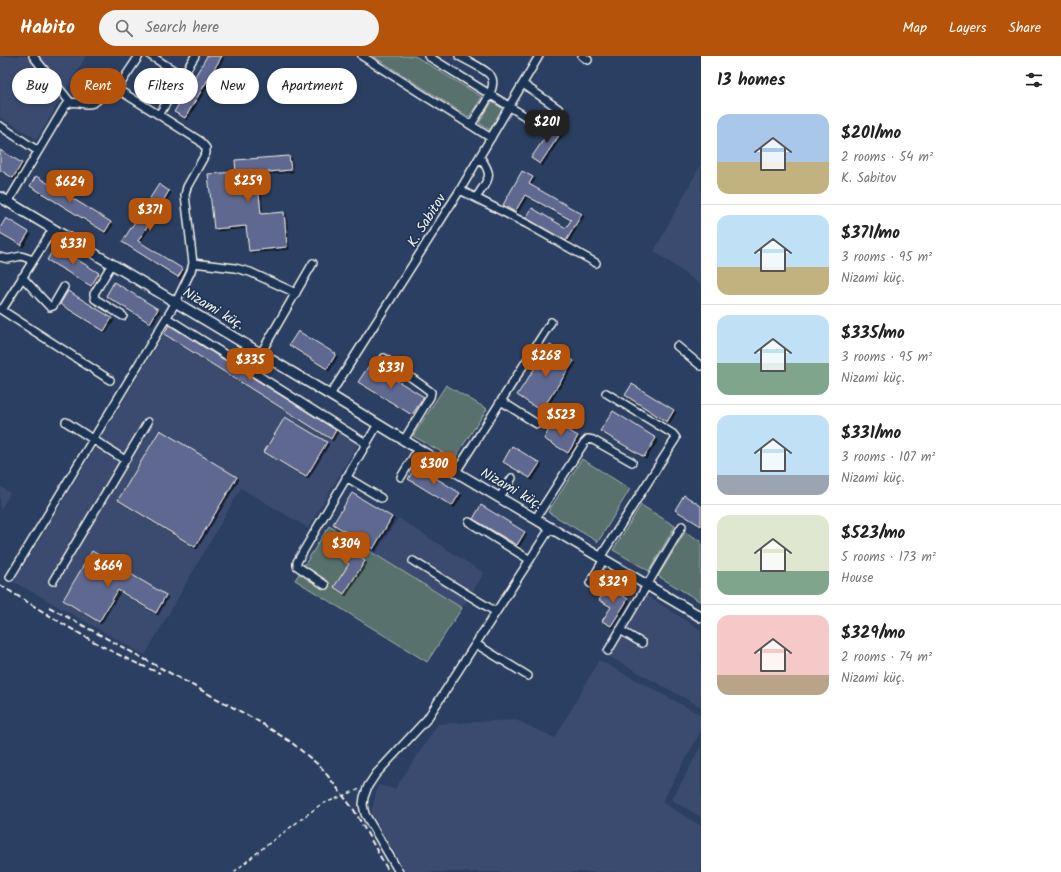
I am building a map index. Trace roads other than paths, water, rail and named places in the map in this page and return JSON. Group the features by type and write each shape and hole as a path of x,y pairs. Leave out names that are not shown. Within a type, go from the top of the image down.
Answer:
{"main road":[{"name":"Nizami küç.","path":"4,199 456,472 699,614"}],"street":[{"path":"4,199 38,151 65,106 70,102 33,56"},
{"path":"126,75 139,56"},
{"path":"151,56 170,68"},
{"path":"188,68 195,56"},
{"path":"362,56 491,138"},
{"path":"428,56 544,128"},
{"path":"459,56 489,74 493,79 490,94 471,125"},
{"name":"K. Sabitov","path":"330,395 460,190 539,56"},
{"path":"523,84 559,109"},
{"path":"10,577 167,318 191,271 193,263 185,195 187,187 206,153 206,148 200,141 126,94"},
{"path":"159,115 166,104"},
{"path":"0,126 38,151"},
{"path":"476,198 489,174 489,169 480,157"},
{"path":"460,190 527,224 596,263"},
{"path":"53,229 1,309 110,380"},
{"path":"0,257 8,259 21,256 33,260"},
{"path":"193,263 235,268 250,272 296,293"},
{"path":"261,353 313,263"},
{"path":"112,264 94,294 95,299 123,316"},
{"path":"22,277 50,307 53,306 64,287"},
{"path":"167,318 366,444"},
{"path":"456,472 552,322"},
{"path":"677,346 701,366"},
{"path":"384,358 431,392 430,397 404,440"},
{"path":"602,592 590,583 602,558 676,438 673,434 606,393"},
{"path":"501,401 538,424"},
{"path":"66,422 125,460"},
{"path":"53,581 148,422"},
{"path":"325,584 297,566 297,562 378,424"},
{"path":"536,518 588,439 593,440 632,462"},
{"path":"401,477 418,449"},
{"path":"346,478 381,498"},
{"path":"500,497 512,478"},
{"path":"469,522 530,560"},
{"path":"608,651 682,526"},
{"path":"399,872 365,814 363,805 364,796 368,786 376,774 427,718 551,527"},
{"path":"413,561 496,612"},
{"path":"620,630 642,643"},
{"path":"476,644 528,676"}],"railway":[{"path":"0,585 98,644 160,673"},
{"path":"49,607 256,720 291,742 321,767 354,810 389,872"}]}
